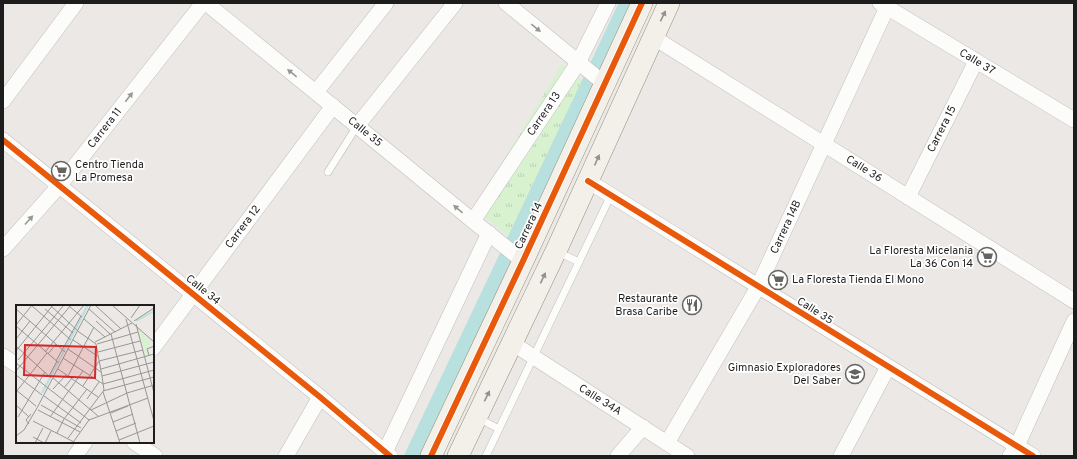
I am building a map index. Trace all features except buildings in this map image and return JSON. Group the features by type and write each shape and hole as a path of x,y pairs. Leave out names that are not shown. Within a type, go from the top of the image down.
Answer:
{"main road":[{"name":"Carrera 14","path":"431,456 519,257 601,81 642,3"},
{"path":"458,456 556,251 669,3"}],"street":[{"path":"3,101 76,3"},
{"name":"Carrera 11","path":"3,249 59,186 203,3"},
{"name":"Calle 35","path":"206,3 519,257"},
{"path":"316,92 386,3"},
{"path":"357,126 455,3"},
{"path":"506,3 601,81"},
{"name":"Carrera 13","path":"473,221 580,64 608,3"},
{"name":"Calle 37","path":"885,4 1074,120"},
{"name":"Carrera 14B","path":"667,443 758,287 824,144 885,4"},
{"name":"Calle 36","path":"653,37 1074,301"},
{"name":"Carrera 15","path":"908,197 976,61"},
{"name":"Carrera 12","path":"154,347 332,106"},
{"name":"Calle 34","path":"3,140 320,397 387,454"},
{"name":"Calle 35","path":"588,181 888,367 1014,451 1033,456"},
{"path":"387,454 494,238"},
{"path":"1014,451 1074,321"},
{"name":"Calle 34A","path":"512,343 687,456"},
{"path":"3,356 16,364"},
{"path":"841,456 888,367"},
{"path":"286,456 320,397"},
{"path":"618,456 643,427"},
{"path":"75,456 84,443"},
{"path":"136,443 155,456"}],"lane":[{"path":"328,172 357,126"},
{"path":"486,456 611,196"},
{"path":"556,251 579,262"},
{"path":"476,417 499,429"}],"green space":[{"path":"562,64 592,89 518,244 474,209"}],"waterway":[{"path":"412,456 627,3"}],"cycle path":[{"path":"431,456 642,3"},
{"path":"3,140 320,397 390,456"},
{"path":"588,181 1033,456"}],"place":[{"name":"Centro Tienda La Promesa","path":"61,171"},
{"name":"La Floresta Micelania La 36 Con 14","path":"987,257"},
{"name":"La Floresta Tienda El Mono","path":"778,280"},
{"name":"Restaurante Brasa Caribe","path":"692,305"},
{"name":"Gimnasio Exploradores Del Saber","path":"855,374"}]}
